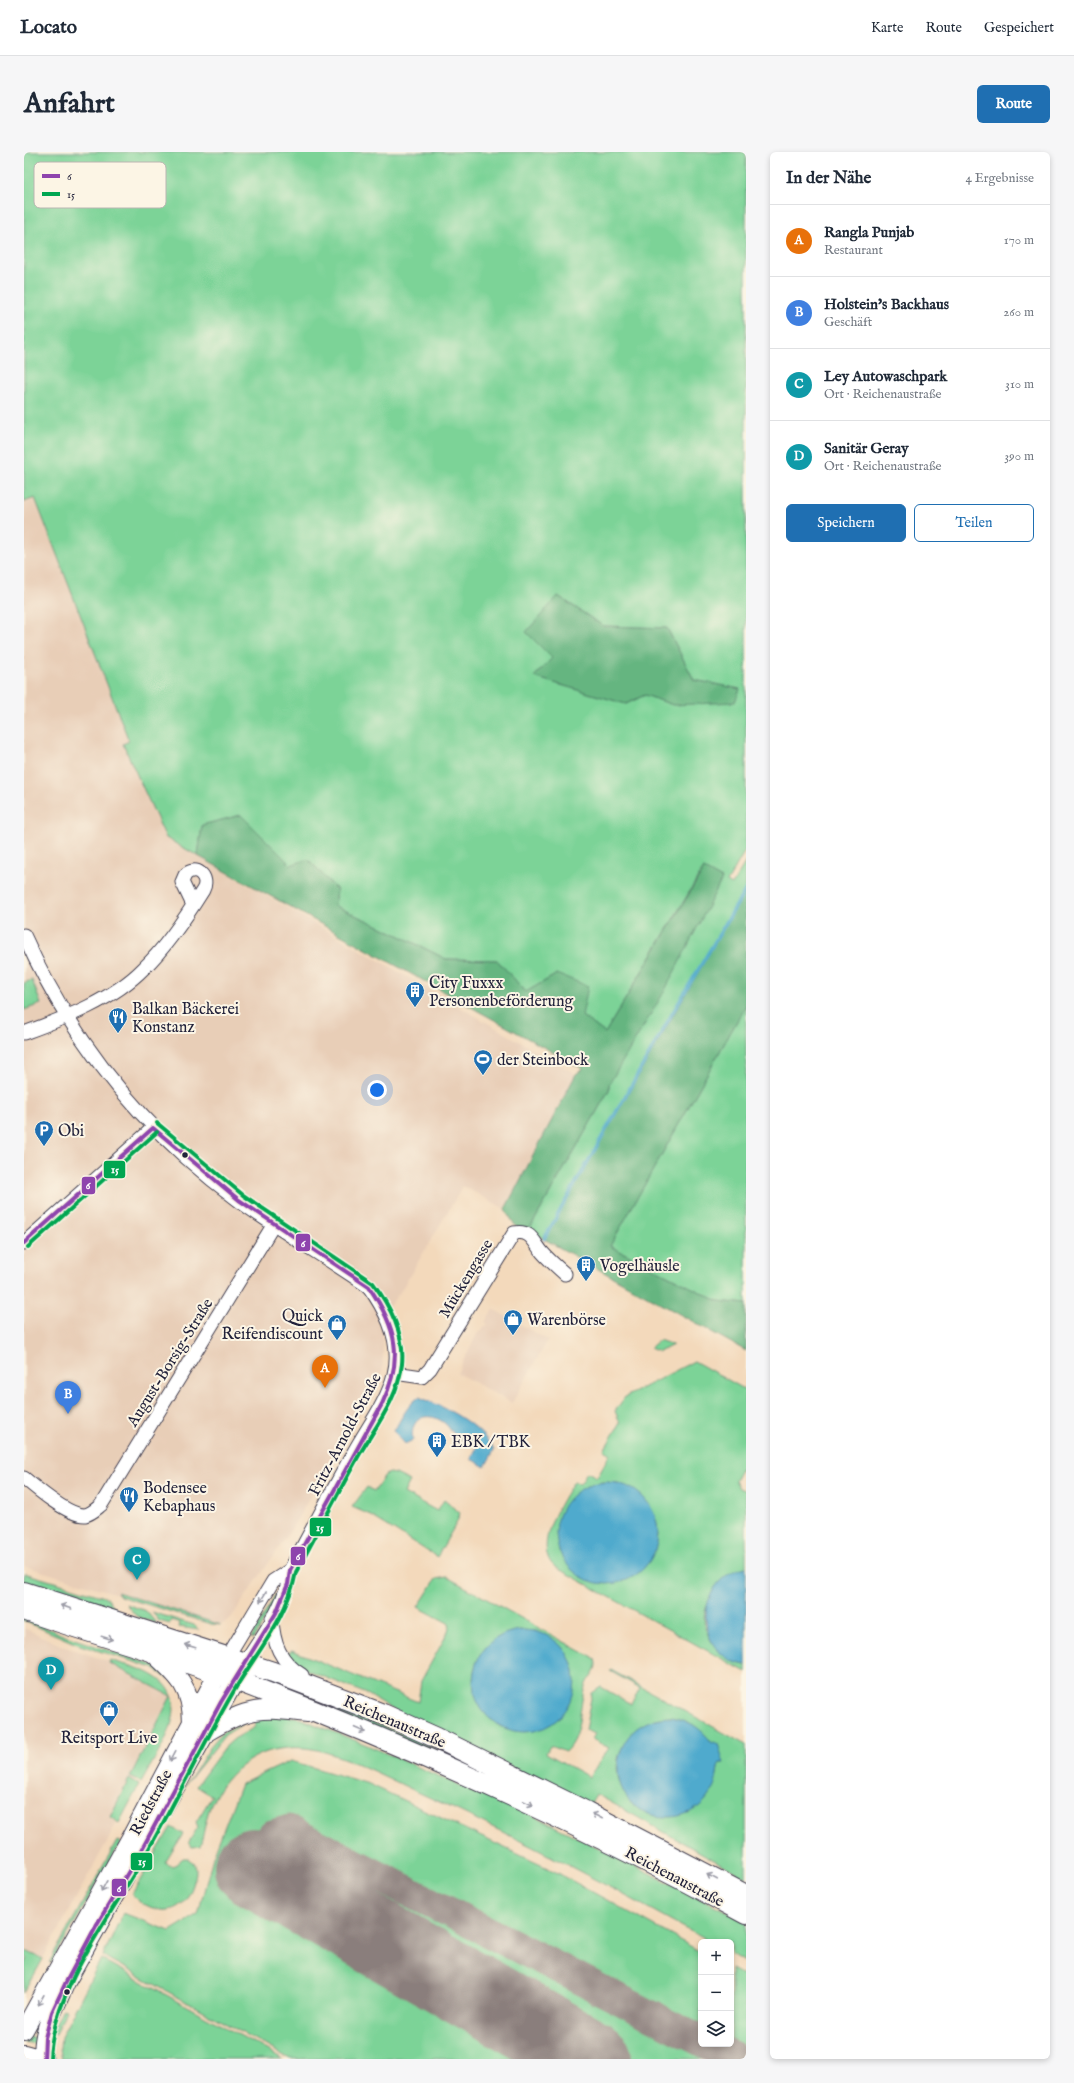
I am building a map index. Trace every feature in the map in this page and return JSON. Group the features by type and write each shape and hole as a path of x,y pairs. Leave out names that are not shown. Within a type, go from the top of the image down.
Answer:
{"main road":[{"name":"Reichenaustraße","path":"24,1592 143,1632 304,1682 437,1738 645,1840 746,1895"},
{"name":"Reichenaustraße","path":"24,1610 151,1651 225,1677 324,1715 550,1812 667,1871 746,1914"}],"street":[{"path":"24,1033 67,1017 127,983 144,969 159,951 192,905"},
{"name":"Fritz-Arnold-Straße","path":"24,934 38,966 67,1017 90,1053 124,1097 154,1128 220,1186 369,1287 382,1305 391,1324 395,1347 395,1373 386,1397 290,1570 289,1584 272,1618 237,1660"},
{"path":"24,1243 154,1128"},
{"name":"August-Borsig-Straße","path":"24,1478 71,1512 83,1515 89,1514 106,1499 274,1224"},
{"name":"Mückengasse","path":"395,1373 422,1377 430,1369 514,1233 528,1234 534,1238 541,1251 565,1274"},
{"name":"Fritz-Arnold-Straße","path":"237,1660 273,1581 290,1570"},
{"path":"272,1618 274,1640 282,1658 288,1665 302,1675 304,1682"},
{"path":"151,1651 185,1686 199,1727 239,1714 261,1709 279,1709 324,1715"},
{"name":"Riedstraße","path":"43,2059 44,2036 66,1982 225,1677 237,1660"},
{"name":"Riedstraße","path":"24,2030 130,1840 199,1727"},
{"path":"24,2054 43,2059"}],"shaded area":[{"path":"35,498 129,741 123,744 166,838 576,1074 505,1209 463,1186 400,1292 377,1322 382,1330 382,1373 364,1407 287,1536 231,1618 221,1625 24,1566 24,502"},
{"path":"493,1309 548,1340 512,1403 457,1373 477,1334 488,1324 485,1322"},
{"path":"24,1628 65,1647 155,1676 171,1696 168,1716 109,1838 24,1993"}],"green space":[{"path":"24,152 746,152 746,849 727,882 732,885 746,861 746,894 744,893 672,1014 544,1239 529,1230 609,1090 609,1084 722,879 703,869 605,1033 582,1016 557,974 526,992 497,960 446,959 335,906 337,890 309,860 291,865 241,815 202,825 198,856 166,838 123,744 129,741 35,498 24,502","holes":["558,596 603,626 667,628 694,680 740,689 673,705 645,695 626,704 534,677 552,658"]},
{"path":"558,596 603,626 667,628 694,680 740,689 735,702 673,705 645,695 626,704 534,677 552,658 526,632"},
{"path":"241,815 291,865 308,859 337,890 335,906 446,959 497,960 526,992 557,974 588,986 582,1016 605,1033 704,869 722,879 664,992 609,1084 609,1090 529,1230 516,1227 505,1209 576,1074 583,1069 198,856 202,825"},
{"path":"744,893 746,894 746,1005 610,1246 718,1301 746,1304 746,1351 544,1239"},
{"path":"32,980 41,1004 24,1010 24,983"},
{"path":"746,1005 746,1304 718,1301 610,1246"},
{"path":"659,1340 673,1345 659,1352 650,1348"},
{"path":"694,1361 746,1390 746,1460 735,1481 739,1488 746,1491 746,1567 733,1574 709,1602 704,1618 705,1627 714,1645 737,1663 746,1665 746,1672 555,1567 548,1558 546,1548 547,1536 556,1512 574,1481 580,1484 587,1472 597,1477 610,1454 604,1450 620,1423 615,1411 625,1397","holes":["602,1482 619,1483 571,1569 559,1551 556,1533 574,1494 587,1486"]},
{"path":"390,1473 396,1474 410,1481 404,1493 437,1511 444,1500 460,1513 457,1522 437,1557 368,1514 352,1507 367,1487 374,1491 385,1475"},
{"path":"24,1573 108,1598 121,1617 24,1586"},
{"path":"447,1577 595,1659 596,1666 586,1684 577,1729 571,1745 565,1752 550,1746 546,1753 589,1777 609,1748 592,1739 595,1734 585,1730 592,1693 601,1687 631,1704 640,1688 610,1671 611,1670 746,1745 746,1878 596,1794 590,1806 395,1711 367,1694 302,1668 286,1654 292,1650 418,1702 421,1681 447,1634 450,1624 418,1607 436,1579","holes":["519,1630 536,1631 551,1638 566,1709 554,1722 501,1727 487,1715 478,1701 474,1687 474,1672 479,1658 488,1645 501,1636","671,1717 681,1719 696,1727 703,1733 723,1763 718,1765 717,1775 638,1808 627,1797 620,1783 617,1768 620,1752 623,1746 644,1724 658,1718"]},
{"path":"117,1592 221,1625 211,1624 120,1596"},
{"path":"276,1594 279,1595 254,1639 251,1638"},
{"path":"126,1604 146,1611 157,1624 136,1616"},
{"path":"152,1612 194,1625 199,1630 179,1627 180,1623 171,1620 170,1624 159,1621"},
{"path":"24,1618 65,1636 153,1665 168,1679 153,1668 77,1644 24,1621"},
{"path":"110,1660 139,1669 156,1677 168,1688 173,1700 173,1714 170,1728 164,1743 141,1782 130,1777 171,1696 109,1663"},
{"path":"264,1680 412,1738 501,1778 499,1781 263,1684"},
{"path":"257,1715 296,1717 367,1745 478,1793 502,1800 746,1921 746,1962 734,1956 734,1939 705,1939 604,1884 497,1829 365,1767 315,1749 288,1748 274,1750 263,1753 243,1764 226,1780 220,1789 209,1810 200,1846 192,1847 189,1842 198,1827 196,1822 212,1796 196,1786 224,1748 234,1739 255,1727"},
{"path":"244,1723 225,1735 192,1777 213,1743 223,1732"},
{"path":"291,1761 369,1784 558,1873 698,1950 698,2047 734,2047 734,1971 746,1977 746,2059 290,2059 103,1956 123,1913 170,1931 198,1914 213,1857 241,1784"},
{"path":"192,1777 133,1870 190,1779"},
{"path":"129,1779 139,1785 119,1823 110,1817"},
{"path":"171,1827 183,1834 165,1863 173,1867 183,1858 187,1858 194,1863 196,1874 190,1893 180,1905 168,1910 160,1910 144,1904 136,1899 132,1894"},
{"path":"117,1841 121,1842 52,1962 49,1963"},
{"path":"24,1950 43,1959 24,1993 24,1967 28,1959 24,1957"},
{"path":"101,1959 283,2059 62,2059 60,2048 61,2037"},
{"path":"63,2009 66,2010 56,2035 51,2033"},
{"path":"26,2035 39,2039 36,2044 24,2042"}],"water":[{"path":"419,1397 451,1411 471,1424 487,1440 494,1450 485,1467 471,1459 477,1447 455,1435 445,1423 437,1418 425,1417 416,1422 412,1433 413,1440 405,1444 394,1431 408,1408"},
{"path":"607,1482 626,1486 643,1497 654,1514 658,1533 654,1552 643,1569 626,1580 607,1584 588,1580 571,1569 560,1552 556,1533 560,1514 571,1497 588,1486"},
{"path":"746,1567 746,1665 728,1659 716,1648 708,1633 706,1617 708,1601 716,1586 729,1574"},
{"path":"524,1630 543,1634 560,1645 571,1662 575,1681 571,1700 560,1717 543,1728 524,1732 505,1728 488,1717 477,1700 473,1681 477,1662 488,1645 505,1634"},
{"path":"671,1717 689,1723 699,1729 712,1743 714,1742 718,1744 724,1763 719,1764 714,1785 704,1802 688,1813 669,1817 647,1813 631,1802 621,1787 618,1768 621,1750 631,1734 647,1722"}],"waterway":[{"path":"544,1239 672,1014 746,889"}],"taxiway":[{"path":"253,1867 272,1835 289,1830 698,2039"},
{"path":"713,2047 736,2059"}],"runway":[{"path":"253,1867 593,2059"}],"transit line":[{"name":"15","path":"50,2059 54,2032 61,2005 86,1952 146,1854 226,1705 280,1617 292,1588 296,1572 358,1457 391,1401 400,1377 402,1364 399,1332 385,1301 373,1283 243,1195 157,1123"},
{"name":"6","path":"24,1243 153,1128"},
{"name":"6","path":"44,2059 45,2038 52,2012 65,1984 97,1924 141,1851 221,1702 276,1613 288,1584 290,1570 382,1404 389,1387 395,1358 394,1344 386,1316 369,1287 239,1200 153,1128"},
{"name":"15","path":"28,1247 157,1132"}],"place":[{"name":"City Fuxxx Personenbeförderung","path":"415,1008"},
{"name":"Balkan Bäckerei Konstanz","path":"118,1034"},
{"name":"der Steinbock","path":"483,1076"},
{"name":"Obi","path":"44,1147"},
{"name":"Vogelhäusle","path":"586,1282"},
{"name":"Warenbörse","path":"513,1336"},
{"name":"Quick Reifendiscount","path":"337,1341"},
{"name":"Rangla Punjab","path":"325,1388"},
{"name":"Holstein's Backhaus","path":"68,1414"},
{"name":"EBK / TBK","path":"437,1458"},
{"name":"Bodensee Kebaphaus","path":"129,1513"},
{"name":"Ley Autowaschpark","path":"137,1580"},
{"name":"Sanitär Geray","path":"51,1690"},
{"name":"Reitsport Live","path":"109,1727"}]}
